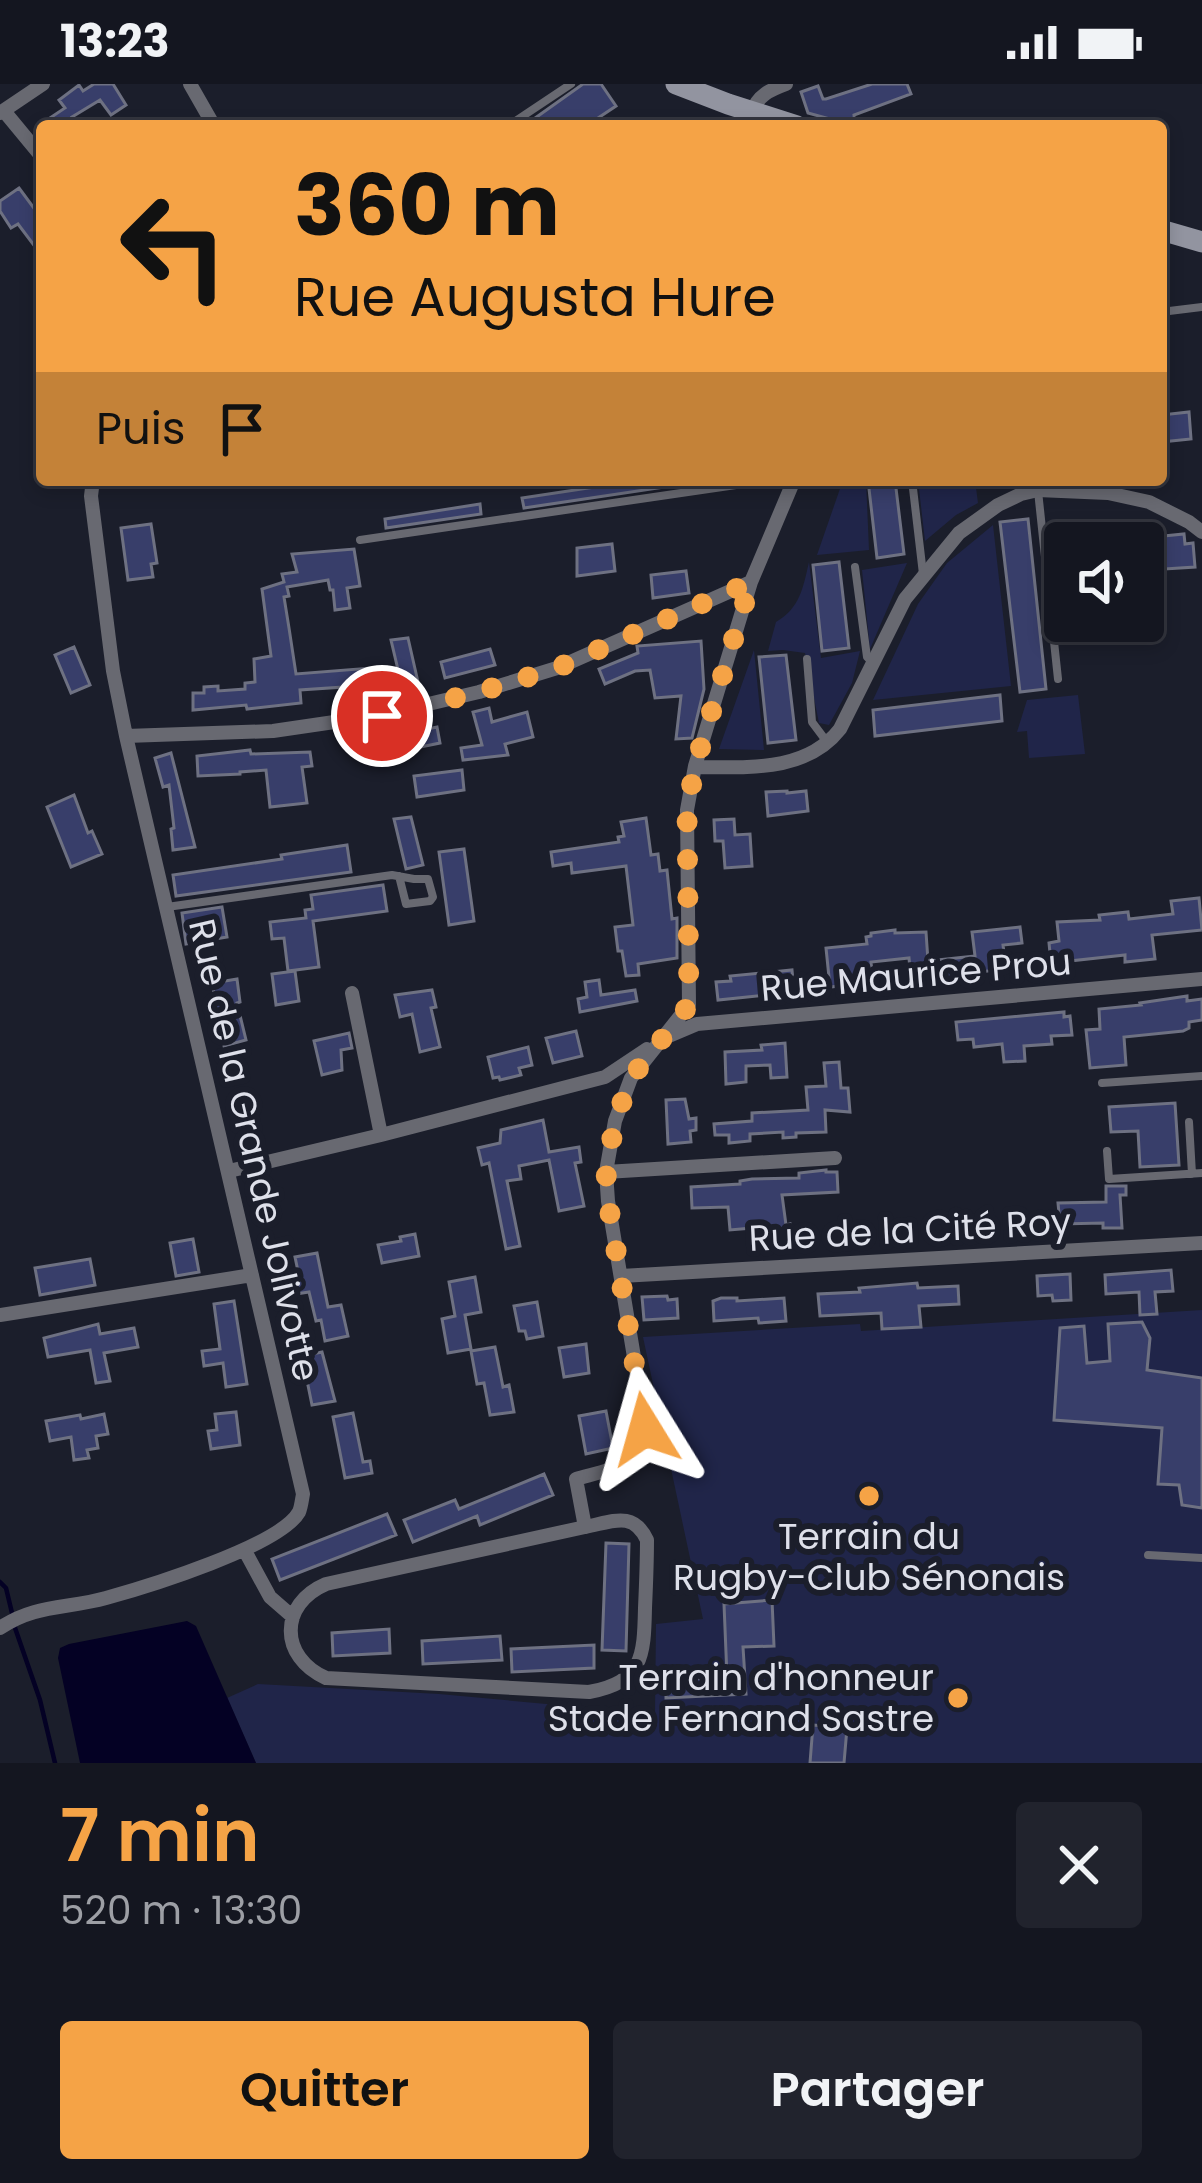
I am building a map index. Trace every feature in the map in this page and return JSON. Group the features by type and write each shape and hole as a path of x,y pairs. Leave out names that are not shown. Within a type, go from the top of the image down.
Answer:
{"main road":[{"path":"676,84 778,120"},
{"path":"1167,232 1202,242"}],"street":[{"path":"36,150 2,112 25,89 43,84"},
{"path":"190,84 211,120"},
{"path":"730,105 756,101 786,84"},
{"name":"Rue de la Grande Jolivotte","path":"0,1628 25,1613 102,1599 244,1551 292,1520 303,1494 126,736 113,671 92,486"},
{"path":"585,1527 575,1478 626,1462 645,1436 608,1201 606,1172 615,1121 631,1078 689,1005 687,810 694,767 751,582 791,486"},
{"path":"694,767 800,760 828,744 905,599 923,575 980,516 1021,494 1038,490 1108,493 1149,502 1202,532"},
{"path":"126,736 241,733 382,716 557,668 751,582"},
{"name":"Rue Maurice Prou","path":"229,1171 604,1077 658,1041 697,1024 1202,979"},
{"path":"352,993 381,1135"},
{"path":"606,1172 835,1158"},
{"name":"Rue de la Cité Roy","path":"621,1276 1202,1243"},
{"path":"0,1316 252,1275"},
{"path":"628,1520 642,1529 647,1540 643,1654 630,1675 605,1689 589,1692 326,1678 304,1664 293,1649 293,1617 303,1597 326,1584 585,1527 628,1520"},
{"path":"244,1551 270,1597 293,1617"}],"lane":[{"path":"517,120 571,84"},
{"path":"1167,311 1202,307"},
{"path":"361,540 729,486"},
{"path":"912,486 923,575"},
{"path":"1038,490 1058,679"},
{"path":"855,567 867,657 873,663"},
{"path":"807,658 812,722 828,744"},
{"path":"166,907 392,875 428,879 433,897 406,904 399,877"},
{"path":"1102,1083 1202,1076"},
{"path":"1107,1151 1109,1179 1197,1174 1189,1122"},
{"path":"1148,1555 1202,1558"}],"shaded area":[{"path":"841,486 866,486 869,550 817,555"},
{"path":"919,486 976,486 978,503 925,541"},
{"path":"993,525 1011,686 873,700 918,604 947,563"},
{"path":"809,562 821,658 860,651 852,683 829,725 819,723 805,653 768,651 776,622 799,596"},
{"path":"907,563 870,649 862,570"},
{"path":"754,650 764,750 719,749"},
{"path":"1078,695 1085,754 1029,758 1027,731 1017,732 1027,700"},
{"path":"1202,1310 1202,1763 256,1763 227,1698 258,1684 439,1694 655,1714 656,1624 703,1619 643,1337 860,1324 861,1331"},
{"path":"187,1621 196,1626 256,1763 80,1763 58,1658 60,1648"}],"building":[{"path":"94,84 113,84 126,105 111,115 100,100 74,120 47,120 65,108 59,100 79,85 83,91"},
{"path":"583,84 601,84 616,106 595,120 532,120"},
{"path":"872,84 907,84 911,94 854,115 854,120 833,120 808,113 801,92 818,86 826,99"},
{"path":"19,188 36,211 36,248 18,224 11,228 0,211 0,201"},
{"path":"1189,412 1191,439 1167,441 1167,414"},
{"path":"601,486 671,486 524,508 522,498"},
{"path":"869,486 896,486 904,554 877,558"},
{"path":"480,504 481,514 386,528 385,519"},
{"path":"1028,519 1046,689 1020,692 1000,522"},
{"path":"151,524 157,563 151,564 153,577 128,580 121,528"},
{"path":"1184,534 1185,544 1193,543 1195,567 1164,569 1164,536"},
{"path":"612,544 615,571 577,576 577,548"},
{"path":"354,549 360,586 347,588 350,608 335,610 328,580 287,587 289,596 284,597 296,674 371,668 373,685 300,690 301,703 193,710 193,693 204,693 204,687 245,689 245,683 255,682 254,659 271,656 262,589 284,582 282,574 297,572 292,554"},
{"path":"839,562 849,648 822,651 813,565"},
{"path":"686,571 689,593 653,598 651,575"},
{"path":"408,638 418,682 396,687 393,675 399,674 391,640"},
{"path":"701,641 704,689 692,738 676,739 681,696 655,698 650,670 605,684 599,669 638,653 637,646"},
{"path":"74,647 90,685 71,693 55,655"},
{"path":"490,649 495,665 445,678 441,662"},
{"path":"786,655 796,740 768,743 759,657"},
{"path":"1000,695 1002,721 875,736 873,710"},
{"path":"489,708 492,722 527,712 533,737 505,744 508,755 463,760 461,748 482,745 473,712"},
{"path":"437,727 440,743 371,757 368,741"},
{"path":"250,750 251,754 310,752 312,766 302,767 307,803 270,807 266,770 198,776 197,756"},
{"path":"171,753 195,847 173,850 169,785 163,787 155,758"},
{"path":"462,770 464,790 417,797 414,776"},
{"path":"806,791 808,811 768,816 766,792"},
{"path":"74,795 88,833 92,831 102,854 71,867 47,807"},
{"path":"411,817 423,865 406,869 394,819"},
{"path":"646,818 651,855 658,854 660,871 667,870 672,919 677,918 677,958 638,964 639,975 626,976 615,927 633,925 626,866 572,873 571,863 553,866 551,852 619,842 618,837 624,836 621,822"},
{"path":"734,819 735,835 750,834 752,866 725,868 723,841 715,841 714,820"},
{"path":"347,845 351,872 176,896 173,875"},
{"path":"464,849 474,921 449,925 439,852"},
{"path":"383,885 387,911 313,921 319,967 288,971 284,938 272,939 270,922 306,918 305,910 313,909 311,895"},
{"path":"1199,898 1202,930 1152,935 1155,959 1125,962 1125,955 1051,963 1049,943 1059,941 1057,922 1100,920 1099,915 1128,912 1129,919 1173,914 1171,901"},
{"path":"222,907 227,937 186,944 182,913"},
{"path":"1020,927 1022,943 1003,945 1006,969 911,981 909,958 871,962 868,983 830,987 826,948 867,944 871,933 926,932 928,961 975,956 972,932"},
{"path":"792,970 794,992 718,1000 716,982 731,981 730,976"},
{"path":"295,971 299,1001 276,1005 272,974"},
{"path":"237,979 246,1040 224,1046 213,983"},
{"path":"599,980 601,995 635,990 637,1001 580,1012 578,999 587,997 585,982"},
{"path":"432,990 440,1047 420,1052 412,1014 400,1017 395,995"},
{"path":"1187,996 1187,1001 1202,999 1202,1020 1189,1022 1183,1031 1124,1037 1126,1065 1090,1068 1086,1030 1100,1029 1099,1009"},
{"path":"1064,1012 1064,1017 1070,1016 1072,1035 1051,1036 1052,1044 1024,1046 1025,1061 1004,1062 1002,1044 974,1047 973,1039 958,1040 956,1022"},
{"path":"576,1031 582,1056 553,1063 546,1038"},
{"path":"349,1033 352,1048 341,1050 342,1070 322,1075 314,1041"},
{"path":"785,1043 787,1077 771,1078 770,1065 746,1066 746,1082 726,1084 725,1052"},
{"path":"528,1047 532,1065 519,1068 521,1075 493,1078 488,1057"},
{"path":"839,1062 841,1088 848,1088 850,1112 825,1110 826,1132 783,1138 783,1132 750,1134 750,1141 729,1143 729,1135 715,1135 714,1124 752,1121 752,1113 808,1110 806,1087 826,1086 824,1063"},
{"path":"685,1099 689,1119 696,1118 696,1130 690,1131 691,1142 668,1144 666,1100"},
{"path":"1175,1103 1179,1165 1140,1167 1138,1131 1111,1132 1109,1107"},
{"path":"543,1120 549,1152 579,1147 581,1162 575,1163 584,1206 559,1211 549,1160 519,1166 521,1179 507,1181 520,1246 506,1249 489,1163 482,1165 478,1148 500,1143 501,1130"},
{"path":"837,1172 838,1192 782,1195 792,1244 754,1245 753,1228 730,1230 728,1207 692,1208 691,1187 799,1178 799,1173"},
{"path":"1106,1186 1126,1186 1126,1195 1120,1195 1122,1228 1103,1228 1103,1223 1060,1224 1058,1203 1106,1202"},
{"path":"415,1234 419,1256 382,1263 378,1245"},
{"path":"193,1239 199,1272 176,1276 170,1243"},
{"path":"317,1253 328,1307 341,1305 348,1336 325,1341 309,1292 296,1294 295,1257"},
{"path":"90,1259 95,1285 40,1295 35,1268"},
{"path":"1171,1270 1173,1291 1155,1292 1157,1314 1140,1315 1139,1292 1106,1294 1105,1275"},
{"path":"1070,1274 1071,1300 1038,1296 1037,1276"},
{"path":"475,1277 481,1312 465,1315 471,1349 448,1353 442,1319 455,1316 449,1282"},
{"path":"917,1283 918,1288 958,1286 959,1304 919,1306 921,1327 882,1329 881,1313 820,1316 818,1294"},
{"path":"642,1297 677,1299 678,1318 644,1320"},
{"path":"784,1298 786,1321 714,1321 713,1301"},
{"path":"234,1301 247,1384 226,1387 223,1363 204,1366 202,1351 220,1349 214,1304"},
{"path":"537,1302 543,1336 527,1339 525,1331 519,1331 514,1306"},
{"path":"1142,1322 1150,1338 1147,1370 1202,1378 1202,1508 1182,1505 1179,1485 1158,1484 1162,1428 1054,1420 1060,1328 1084,1326 1087,1363 1110,1361 1108,1324"},
{"path":"98,1324 100,1334 134,1328 138,1347 104,1353 110,1381 96,1383 90,1350 48,1357 44,1338"},
{"path":"586,1344 589,1373 564,1377 559,1348"},
{"path":"495,1347 514,1412 490,1415 484,1383 477,1384 471,1351"},
{"path":"322,1352 335,1401 312,1405 302,1356"},
{"path":"606,1411 613,1448 586,1454 579,1416"},
{"path":"236,1412 240,1445 211,1449 208,1431 217,1430 215,1414"},
{"path":"353,1413 363,1462 370,1461 372,1473 345,1478 333,1417"},
{"path":"104,1414 108,1434 96,1436 98,1448 87,1450 89,1458 74,1460 71,1437 50,1441 46,1421"},
{"path":"544,1474 553,1495 480,1525 477,1516 413,1542 404,1520 455,1500 459,1509"},
{"path":"387,1514 396,1535 280,1580 272,1559"},
{"path":"606,1543 629,1544 626,1651 602,1650"},
{"path":"772,1600 774,1646 743,1647 746,1694 666,1698 666,1680 727,1677 724,1604"},
{"path":"389,1629 390,1653 333,1656 332,1633"},
{"path":"500,1636 502,1660 423,1664 422,1641"},
{"path":"594,1645 594,1668 512,1672 511,1649"},
{"path":"813,1725 847,1728 844,1763 810,1763"}],"waterway":[{"path":"0,1582 12,1613"},
{"path":"14,1625 55,1763"}],"place":[{"name":"Terrain du Rugby-Club Sénonais","path":"869,1496"},
{"name":"Terrain d'honneur Stade Fernand Sastre","path":"958,1698"}],"route":[{"path":"382,716 557,668 751,582 695,766 687,810 689,1005 631,1078 615,1121 606,1172 645,1429"}]}
